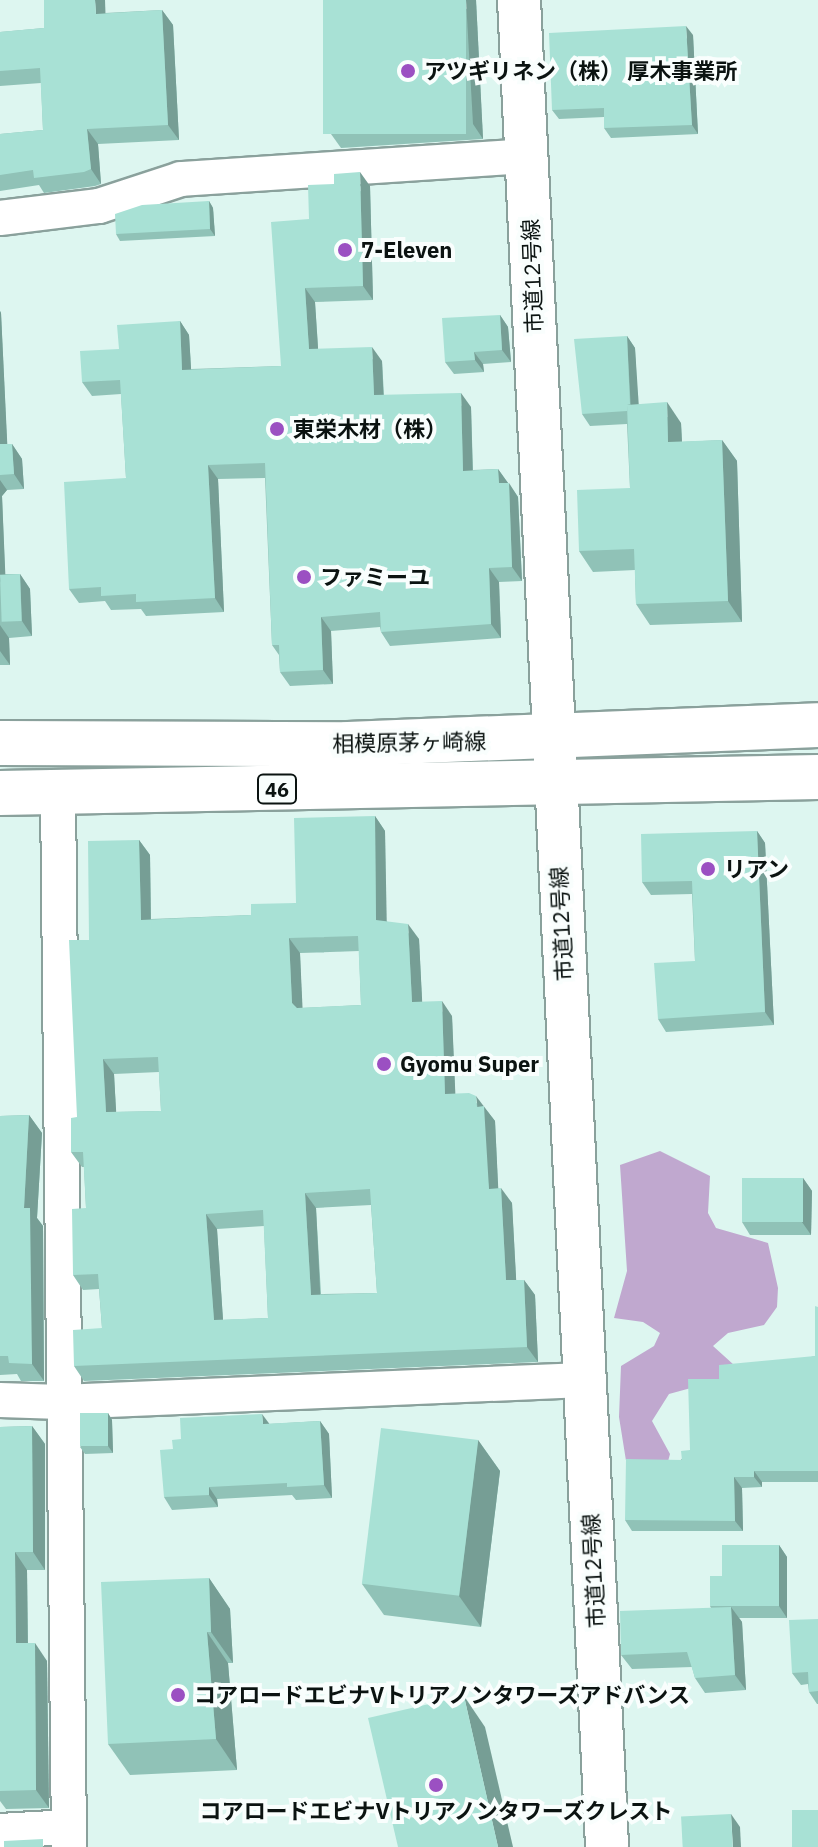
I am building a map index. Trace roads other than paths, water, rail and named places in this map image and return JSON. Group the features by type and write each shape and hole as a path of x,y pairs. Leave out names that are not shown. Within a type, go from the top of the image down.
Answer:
{"main road":[{"name":"相模原茅ヶ崎線","path":"0,743 348,744 818,725"},
{"name":"相模原茅ヶ崎線","path":"0,793 818,777"}],"street":[{"name":"市道12号線","path":"519,0 551,737 607,1847"},
{"path":"0,218 99,206 181,179 527,156"},
{"path":"0,1831 69,1837 61,1402 58,792"},
{"path":"0,1400 61,1402 584,1380"}],"place":[{"name":"アツギリネン（株） 厚木事業所","path":"408,71"},
{"name":"7-Eleven","path":"345,250"},
{"name":"東栄木材（株）","path":"277,429"},
{"name":"ファミーユ","path":"304,577"},
{"name":"リアン","path":"708,869"},
{"name":"Gyomu Super","path":"384,1064"},
{"name":"コアロードエビナVトリアノンタワーズアドバンス","path":"178,1695"},
{"name":"コアロードエビナVトリアノンタワーズクレスト","path":"436,1785"}]}
